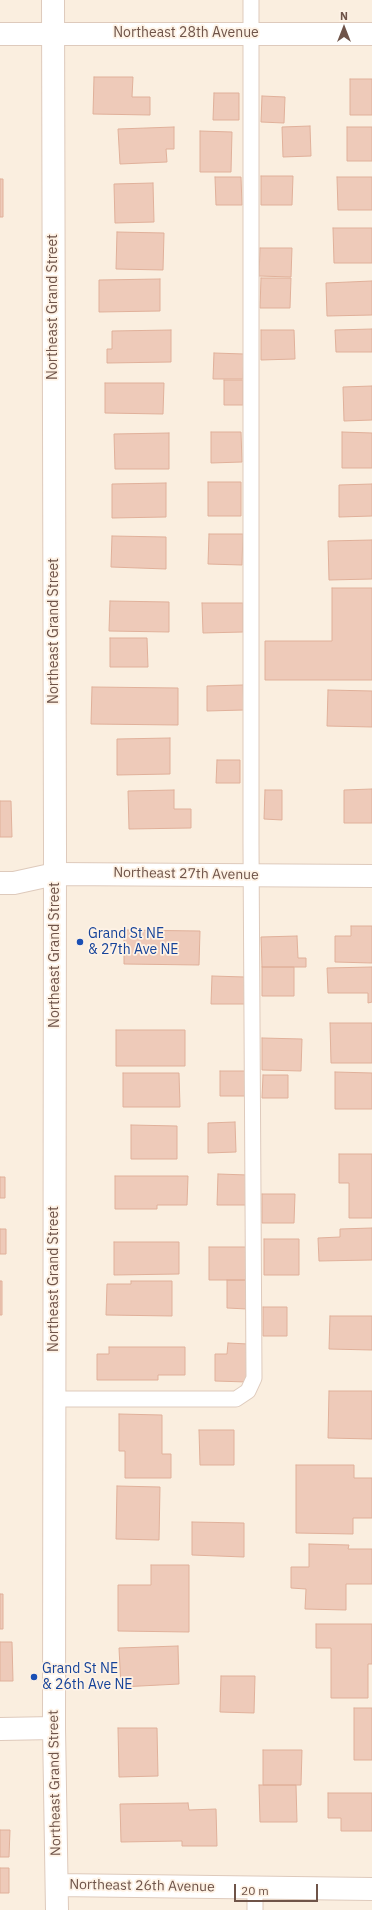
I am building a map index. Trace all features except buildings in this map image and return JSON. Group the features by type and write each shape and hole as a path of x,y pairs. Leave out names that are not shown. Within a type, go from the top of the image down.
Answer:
{"street":[{"name":"Northeast Grand Street","path":"53,0 55,874 54,1728 57,1910"},
{"name":"Northeast 28th Avenue","path":"0,34 372,34"},
{"name":"Northeast 27th Avenue","path":"0,882 14,882 55,874 372,876"},
{"path":"0,1729 54,1728"},
{"name":"Northeast 26th Avenue","path":"57,1885 372,1888"}],"lane":[{"path":"54,1399 236,1399 248,1391 254,1378 251,875 251,0"},
{"path":"255,1888 255,1910"}],"place":[{"name":"Grand St NE & 27th Ave NE","path":"80,942"},
{"name":"Grand St NE & 26th Ave NE","path":"34,1677"}]}
